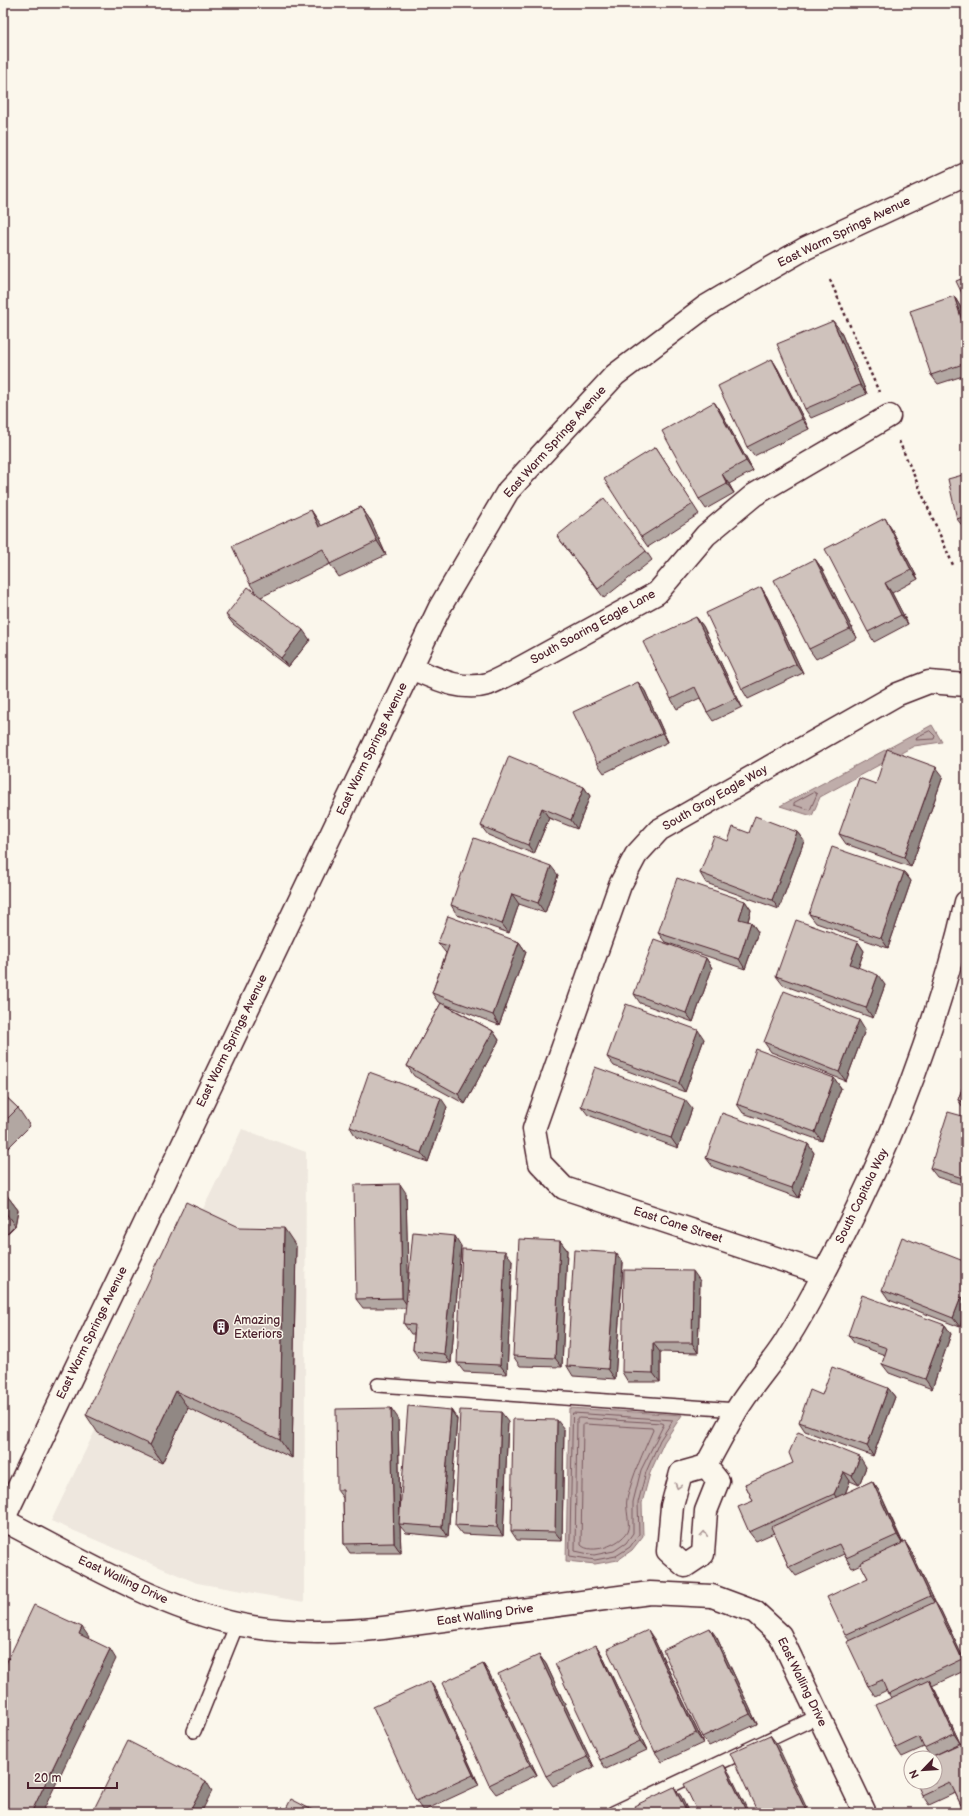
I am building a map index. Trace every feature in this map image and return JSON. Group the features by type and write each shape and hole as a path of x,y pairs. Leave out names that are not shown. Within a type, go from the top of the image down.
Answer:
{"street":[{"name":"East Warm Springs Avenue","path":"3,1520 440,607 508,491 615,375 705,307 806,248 966,174"},
{"name":"South Soaring Eagle Lane","path":"411,668 457,686 474,687 488,684 513,672 657,593 706,535 754,495 889,416"},
{"name":"South Gray Eagle Way","path":"540,1163 534,1129 620,885 636,855 659,830 898,694 929,682 966,685"},
{"name":"South Capitola Way","path":"706,1466 737,1410 784,1343 824,1274 868,1184 907,1092 927,1040 958,936 966,902"},
{"name":"East Cane Street","path":"540,1163 564,1188 824,1274"},
{"path":"706,1466 718,1481 706,1510 703,1554 685,1566 668,1551 672,1506 681,1473 706,1466"},
{"name":"East Walling Drive","path":"3,1520 150,1595 213,1618 252,1627 298,1632 346,1632 650,1593 712,1596 755,1612 780,1635 865,1813"},
{"path":"682,1594 685,1566"}],"lane":[{"path":"378,1385 737,1410"},
{"path":"194,1731 237,1624"},
{"path":"613,1813 819,1716"}],"shaded area":[{"path":"242,1129 306,1152 304,1602 197,1583 51,1521"}],"water":[{"path":"932,725 942,742 914,746 820,797 812,816 780,806"},
{"path":"569,1408 682,1415 664,1442 650,1473 642,1503 643,1536 632,1550 618,1560 595,1564 566,1561"}],"building":[{"path":"966,277 966,302 956,281"},
{"path":"954,296 966,333 966,363 931,375 910,311"},
{"path":"833,321 860,385 805,409 777,344"},
{"path":"772,359 802,419 747,447 718,386"},
{"path":"714,402 746,461 722,474 727,484 699,499 662,431"},
{"path":"656,447 693,504 641,537 604,479"},
{"path":"966,474 966,516 957,519 948,479"},
{"path":"604,498 646,551 598,589 557,536"},
{"path":"361,507 377,541 330,564 323,549 250,584 232,546 311,510 319,527"},
{"path":"885,518 911,570 885,583 901,615 868,632 825,549"},
{"path":"815,559 850,629 809,649 774,580"},
{"path":"248,587 303,630 281,658 226,615"},
{"path":"761,587 796,664 742,689 706,613"},
{"path":"696,617 736,698 707,712 695,687 671,699 643,642"},
{"path":"638,682 662,733 597,763 573,712"},
{"path":"887,749 936,767 904,857 839,834 859,778 876,784"},
{"path":"509,756 584,787 571,820 542,808 528,845 481,826"},
{"path":"755,816 797,832 772,900 700,873 714,836 728,841 733,827 749,833"},
{"path":"474,838 551,866 538,903 512,894 502,924 451,905"},
{"path":"832,847 904,872 881,938 809,914"},
{"path":"677,878 745,901 739,919 751,922 739,959 658,933"},
{"path":"448,916 519,942 493,1015 432,993 449,946 438,943"},
{"path":"796,920 858,942 850,964 878,975 866,1008 776,976"},
{"path":"654,939 706,958 686,1013 634,994"},
{"path":"784,991 859,1020 839,1072 764,1042"},
{"path":"441,1003 493,1031 458,1094 407,1066"},
{"path":"626,1004 698,1030 679,1083 607,1057"},
{"path":"756,1049 834,1078 815,1132 737,1104"},
{"path":"595,1067 685,1100 671,1138 581,1106"},
{"path":"369,1072 441,1098 421,1153 350,1127"},
{"path":"966,1078 966,1103 958,1100"},
{"path":"3,1094 18,1108 3,1123"},
{"path":"948,1112 966,1117 966,1179 930,1168"},
{"path":"722,1113 808,1144 792,1188 706,1158"},
{"path":"400,1184 402,1298 356,1299 354,1185"},
{"path":"3,1190 5,1193 3,1205"},
{"name":"Amazing Exteriors","path":"186,1202 239,1227 284,1228 280,1440 176,1391 150,1445 86,1415"},
{"path":"413,1232 455,1236 444,1354 413,1350 415,1325 404,1324"},
{"path":"902,1237 966,1262 966,1299 961,1297 953,1318 882,1290"},
{"path":"519,1239 560,1241 555,1358 513,1356"},
{"path":"462,1249 505,1251 500,1365 457,1363"},
{"path":"574,1250 616,1253 608,1369 567,1366"},
{"path":"624,1270 693,1271 692,1343 653,1343 653,1373 622,1372"},
{"path":"862,1295 945,1325 925,1379 882,1364 887,1348 848,1335"},
{"path":"832,1367 888,1388 867,1446 799,1422 810,1390 822,1395"},
{"path":"408,1406 451,1410 442,1527 399,1524"},
{"path":"391,1408 394,1543 344,1544 343,1490 337,1490 336,1409"},
{"path":"460,1410 501,1412 497,1527 455,1525"},
{"path":"513,1419 557,1420 555,1532 511,1531"},
{"path":"798,1432 860,1457 852,1476 844,1472 834,1494 749,1532 738,1507 753,1501 745,1484 793,1463 789,1453"},
{"path":"872,1481 897,1535 846,1558 839,1544 789,1567 771,1527"},
{"path":"905,1542 930,1596 845,1635 827,1597 868,1578 860,1563"},
{"path":"935,1602 962,1659 888,1694 882,1680 868,1686 847,1642"},
{"path":"34,1605 82,1627 79,1634 110,1649 31,1813 3,1813 3,1670"},
{"path":"710,1628 750,1714 702,1737 663,1650"},
{"path":"648,1630 696,1733 655,1752 607,1649"},
{"path":"596,1645 640,1741 600,1760 555,1664"},
{"path":"539,1655 587,1757 546,1776 498,1674"},
{"path":"483,1664 530,1765 489,1785 442,1683"},
{"path":"929,1680 954,1734 924,1748 919,1737 896,1748 876,1705"},
{"path":"430,1681 473,1775 416,1801 373,1707"},
{"path":"770,1735 807,1813 758,1813 730,1753"},
{"path":"128,1741 206,1781 189,1813 92,1813"},
{"path":"966,1741 966,1803 961,1805 950,1782 943,1785 943,1752"},
{"path":"724,1765 747,1813 698,1813 684,1784"},
{"path":"674,1787 687,1813 637,1813 634,1806"},
{"path":"920,1790 933,1790 922,1795"},
{"path":"291,1799 318,1813 284,1813"}],"place":[{"name":"Amazing Exteriors","path":"221,1327"}]}
